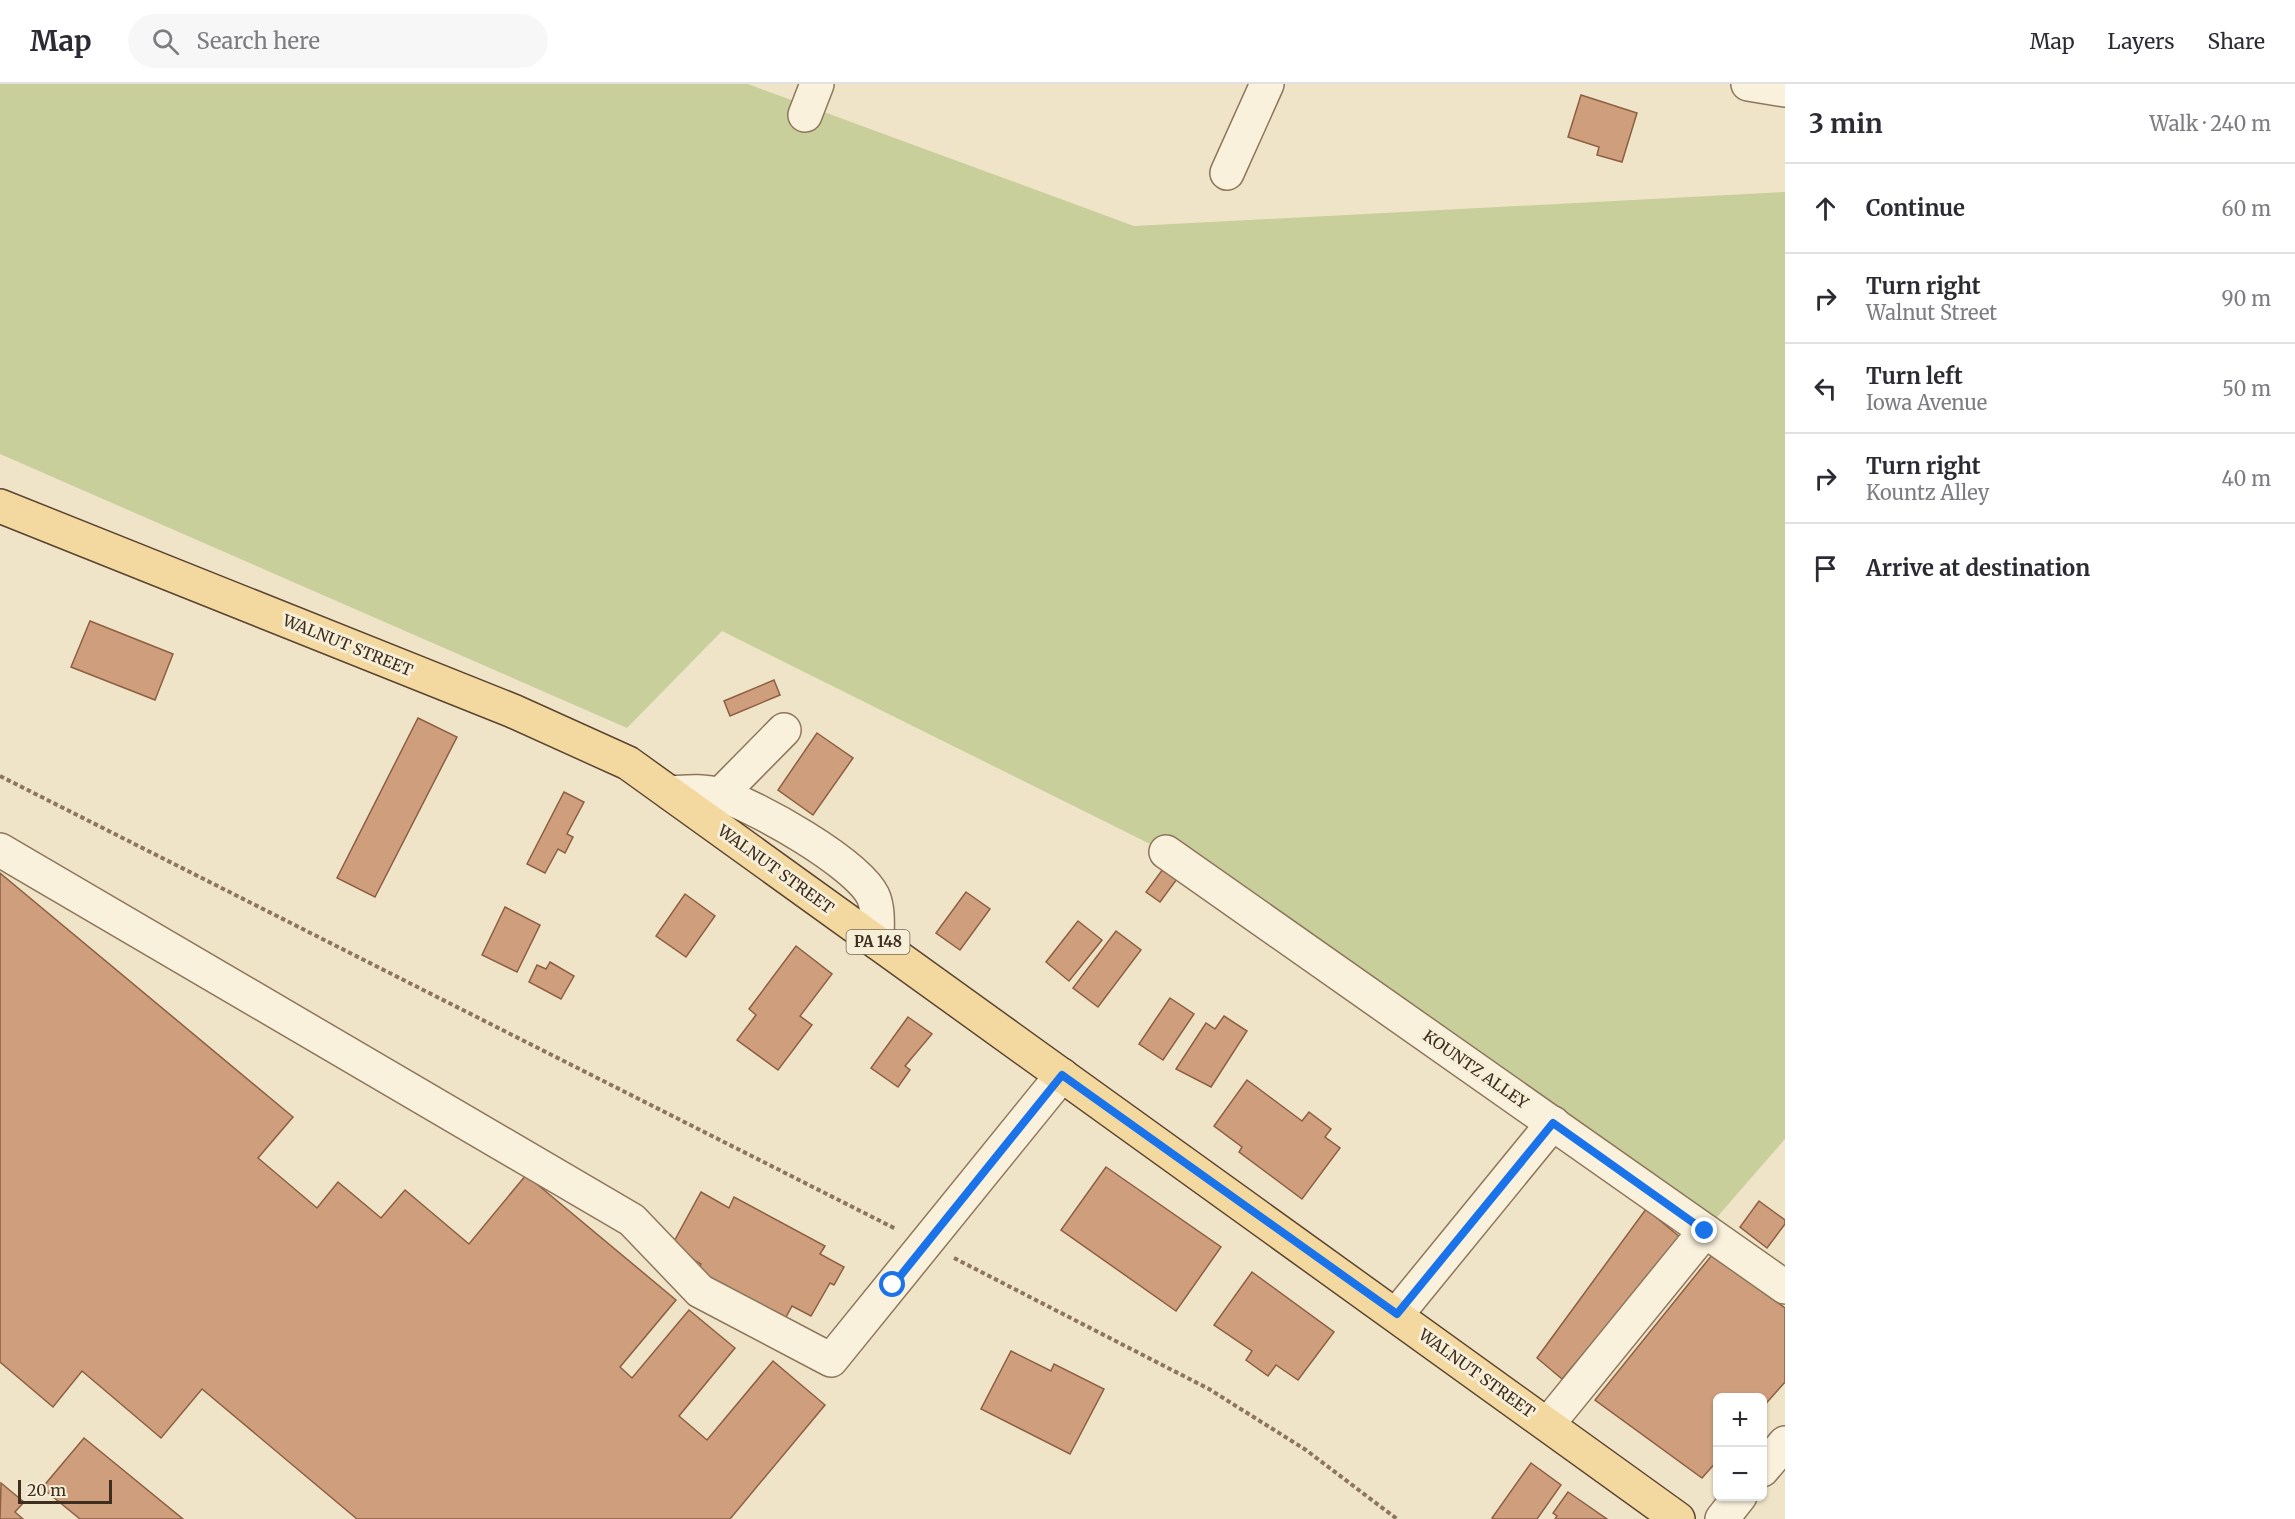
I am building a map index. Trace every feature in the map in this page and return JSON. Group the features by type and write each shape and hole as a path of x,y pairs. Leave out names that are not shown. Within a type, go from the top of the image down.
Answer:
{"main road":[{"name":"WALNUT STREET","path":"0,506 513,711 628,763 1397,1314 1678,1519"}],"street":[{"path":"805,115 817,84"},
{"path":"1227,173 1267,84"},
{"path":"1748,84 1785,90"},
{"path":"720,795 784,730"},
{"path":"670,793 696,791 720,795 766,814 844,865 874,896 877,942"},
{"path":"0,850 632,1220 700,1291 831,1360 1062,1075"},
{"name":"KOUNTZ ALLEY","path":"1166,852 1785,1287"},
{"path":"1397,1314 1553,1123"},
{"path":"1548,1424 1705,1231"},
{"path":"1767,1464 1785,1443"},
{"path":"1722,1519 1737,1501"}],"path":[{"path":"0,776 1209,1389 1306,1450 1397,1519"}],"green space":[{"path":"0,84 748,84 1134,226 1785,192 1785,1139 1705,1231 1166,852 722,631 627,728 0,454"}],"building":[{"path":"1581,95 1637,113 1622,162 1597,155 1599,147 1568,137"},
{"path":"90,621 173,654 155,700 71,667"},
{"path":"774,680 780,695 730,716 724,701"},
{"path":"418,718 457,737 375,897 337,878"},
{"path":"817,733 853,758 813,815 778,790"},
{"path":"564,792 584,802 567,834 573,837 565,853 558,849 545,873 527,864"},
{"path":"1163,869 1177,879 1160,902 1146,892"},
{"path":"0,873 293,1117 258,1158 317,1208 338,1182 381,1218 405,1190 469,1244 526,1175 676,1300 620,1367 632,1378 689,1310 735,1348 679,1416 707,1440 773,1361 825,1405 730,1519 357,1519 202,1389 161,1438 82,1371 53,1407 0,1362"},
{"path":"966,892 990,909 960,950 936,933"},
{"path":"685,894 715,916 686,957 656,936"},
{"path":"505,907 540,925 517,972 482,955"},
{"path":"1078,921 1102,940 1069,981 1046,962"},
{"path":"1116,931 1141,950 1098,1007 1073,988"},
{"path":"796,946 832,974 800,1016 812,1025 778,1070 737,1040 756,1015 749,1009"},
{"path":"550,962 574,976 561,999 529,982 537,965 546,969"},
{"path":"1170,998 1194,1014 1163,1060 1139,1044"},
{"path":"1224,1016 1247,1031 1211,1087 1176,1069 1206,1023 1215,1029"},
{"path":"908,1017 932,1034 905,1066 910,1070 898,1087 871,1068"},
{"path":"1247,1080 1302,1121 1309,1112 1331,1129 1325,1137 1340,1148 1302,1199 1239,1152 1242,1147 1214,1126"},
{"path":"1106,1167 1221,1247 1176,1311 1061,1230"},
{"path":"701,1192 729,1208 734,1197 825,1246 820,1254 844,1267 834,1285 830,1283 811,1316 792,1306 785,1319 697,1272 701,1264 671,1247"},
{"path":"1759,1201 1785,1220 1785,1224 1767,1248 1740,1227"},
{"path":"1646,1209 1681,1238 1562,1379 1537,1358"},
{"path":"1712,1255 1785,1308 1785,1382 1767,1402 1767,1393 1713,1393 1713,1466 1702,1478 1595,1400"},
{"path":"1252,1272 1334,1332 1298,1380 1276,1365 1268,1376 1246,1360 1252,1351 1214,1325"},
{"path":"1011,1351 1051,1371 1054,1364 1104,1389 1070,1454 981,1409"},
{"path":"84,1438 183,1519 80,1519 42,1488"},
{"path":"1531,1463 1561,1485 1537,1519 1492,1518"},
{"path":"1,1483 24,1502 15,1512 23,1519 0,1519"},
{"path":"1568,1492 1607,1519 1555,1519 1557,1516 1553,1513"}],"route":[{"path":"893,1285 1062,1075 1397,1314 1553,1123 1705,1231"}]}
